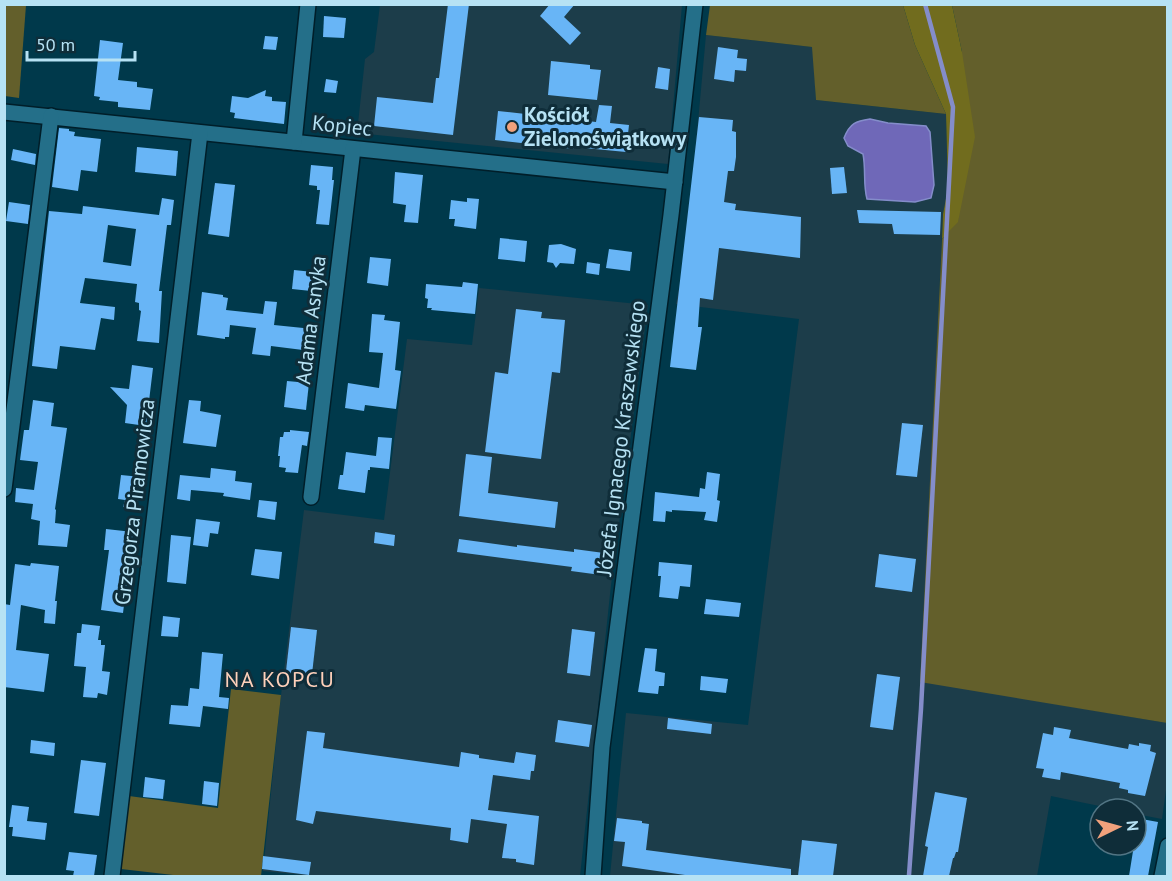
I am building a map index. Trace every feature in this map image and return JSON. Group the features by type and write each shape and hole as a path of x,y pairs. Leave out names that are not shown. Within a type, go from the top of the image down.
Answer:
{"street":[{"path":"294,142 308,4"},
{"name":"Józefa Ignacego Kraszewskiego","path":"593,876 602,747 675,182 695,4"},
{"name":"Kopiec","path":"4,112 675,182"},
{"path":"4,489 51,116"},
{"name":"Grzegorza Piramowicza","path":"112,876 201,133"},
{"name":"Adama Asnyka","path":"311,497 353,149"},
{"path":"1162,876 1167,846"}],"shaded area":[{"path":"5,4 26,5 19,98 5,96"},
{"path":"380,5 682,5 668,164 357,133 365,59 374,52"},
{"path":"710,5 903,5 915,45 946,114 816,100 812,47 706,35"},
{"path":"903,5 952,5 962,52 975,137 958,222 942,239 943,214 948,188 946,114 915,45"},
{"path":"952,5 1167,5 1167,723 920,682 942,239 958,221 962,52"},
{"path":"706,35 813,47 816,100 946,114 948,188 943,214 921,681 1167,723 1167,783 1162,819 1148,816 1148,797 1088,797 1088,804 1051,796 1037,876 610,876 626,713 748,725 799,319 676,304 686,253"},
{"path":"870,119 926,126 930,132 934,185 931,198 915,202 867,199 863,154 848,146 844,138 854,124"},
{"path":"479,288 648,305 611,585 580,876 313,876 263,871 281,695 304,510 384,520 407,339 472,345"},
{"path":"231,689 281,695 261,876 182,876 121,869 129,796 218,808"}],"building":[{"path":"448,4 469,4 453,135 374,126 377,97 433,103 436,78 439,78"},
{"path":"550,4 575,4 564,17 581,33 570,45 540,16"},
{"path":"324,16 346,18 344,38 323,37"},
{"path":"265,36 278,37 276,50 263,49"},
{"path":"100,40 123,43 118,80 137,82 137,87 153,89 150,110 118,107 118,102 99,100 100,97 94,96"},
{"path":"718,47 738,50 737,58 747,59 746,71 735,70 734,82 714,79"},
{"path":"551,61 590,65 590,69 601,70 597,100 548,95"},
{"path":"658,67 670,69 668,90 655,88"},
{"path":"326,79 338,81 336,93 324,92"},
{"path":"266,90 265,96 272,97 272,101 286,102 284,124 234,118 235,113 230,112 232,96 248,98"},
{"path":"599,105 612,106 610,123 629,125 626,152 495,140 498,111 596,122"},
{"path":"699,117 733,120 732,131 736,132 736,157 734,171 728,171 724,202 736,204 735,210 801,217 800,258 719,248 713,300 700,298 698,327 702,327 696,370 670,367"},
{"path":"59,128 75,132 74,136 101,139 97,172 81,170 78,191 52,187"},
{"path":"137,147 178,151 176,176 135,172"},
{"path":"13,149 36,154 35,165 11,160"},
{"path":"311,165 333,167 332,180 334,180 329,225 316,224 320,190 317,190 317,186 309,185"},
{"path":"844,167 847,193 832,194 830,168"},
{"path":"395,172 423,175 418,223 404,222 406,205 393,203"},
{"path":"215,183 235,185 229,237 208,234"},
{"path":"162,198 174,200 171,225 167,225 159,291 162,291 159,343 137,341 141,311 139,303 135,302 137,284 85,278 80,303 115,307 114,320 101,318 95,350 60,346 57,369 32,366 49,211 82,214 83,206 159,215","holes":["108,225 136,229 131,266 103,262"]},
{"path":"467,198 479,199 476,229 454,226 455,219 449,219 451,200 467,202"},
{"path":"9,202 30,205 28,224 6,221"},
{"path":"857,210 941,212 940,235 894,234 892,224 859,223"},
{"path":"500,238 527,241 525,262 498,259"},
{"path":"561,244 576,249 574,264 560,263 556,268 553,263 547,262 549,245"},
{"path":"609,249 632,252 630,271 606,268"},
{"path":"370,257 391,259 388,286 367,283"},
{"path":"587,262 600,264 599,275 586,273"},
{"path":"294,270 313,272 311,291 292,289"},
{"path":"463,282 478,284 475,314 427,308 426,284 462,287"},
{"path":"202,292 228,298 226,310 263,314 265,301 277,302 274,325 313,329 311,351 271,346 270,356 252,354 256,328 230,325 229,337 225,339 197,335"},
{"path":"516,309 542,312 541,318 565,320 560,373 552,372 541,459 485,452 495,372 508,374"},
{"path":"372,314 385,315 384,320 400,322 395,370 401,371 396,409 365,405 364,411 345,408 348,383 379,388 383,353 369,352"},
{"path":"132,365 153,368 146,426 125,423 127,405 110,387 129,389"},
{"path":"287,381 309,383 306,410 284,407"},
{"path":"33,400 54,403 51,426 67,428 55,523 70,525 67,547 38,545 40,521 31,519 33,504 15,502 16,488 34,490 38,462 20,460 24,430 29,430"},
{"path":"189,400 201,401 200,411 221,415 216,447 183,443"},
{"path":"902,423 923,425 917,477 896,475"},
{"path":"290,430 309,432 307,446 302,445 298,473 285,472 286,468 279,467 280,437 283,437 284,432 290,432"},
{"path":"378,437 392,438 389,469 370,467 365,493 338,489 340,475 343,475 346,452 376,456"},
{"path":"466,454 492,457 488,493 558,502 555,528 459,516"},
{"path":"211,468 236,471 235,481 252,483 250,500 223,496 224,493 191,490 190,501 177,499 180,475 210,478"},
{"path":"707,472 720,474 717,522 704,520 706,512 672,510 672,512 666,511 665,522 653,521 655,492 699,497 700,488 705,489"},
{"path":"121,475 141,477 137,509 123,507 125,500 118,499"},
{"path":"259,500 277,502 275,520 257,517"},
{"path":"196,519 220,522 218,534 210,533 208,547 193,545"},
{"path":"106,529 133,532 123,613 101,610 109,550 104,550"},
{"path":"375,532 395,535 394,546 374,543"},
{"path":"171,535 191,537 186,584 167,582"},
{"path":"459,539 517,547 517,545 604,553 601,575 571,571 572,567 457,552"},
{"path":"255,549 282,552 279,579 251,575"},
{"path":"879,554 916,559 912,592 875,587"},
{"path":"659,562 692,565 690,587 680,586 678,599 659,597 661,576 658,576"},
{"path":"31,563 59,566 55,624 44,623 45,610 21,605 16,650 49,654 44,692 4,687 4,604 10,605 15,564 30,566"},
{"path":"706,599 741,603 739,617 704,614"},
{"path":"163,616 180,618 178,637 161,636"},
{"path":"82,624 100,626 98,640 101,640 101,645 105,645 102,671 110,672 107,695 98,693 97,698 83,697 86,667 74,666 77,633 81,633"},
{"path":"291,627 317,630 311,683 285,680"},
{"path":"572,629 595,632 590,676 567,673"},
{"path":"645,648 657,649 655,671 665,673 664,686 659,686 658,694 638,692"},
{"path":"202,652 223,654 219,697 229,698 228,709 203,706 200,727 169,724 171,705 188,706 190,688 199,689"},
{"path":"877,674 900,677 893,730 870,727"},
{"path":"701,676 728,679 726,693 700,690"},
{"path":"668,718 712,724 711,734 667,729"},
{"path":"558,720 592,725 589,747 555,742"},
{"path":"1054,727 1071,730 1069,738 1128,749 1129,744 1151,745 1150,751 1156,753 1145,796 1128,793 1128,790 1119,788 1120,783 1061,772 1060,780 1042,777 1044,769 1036,768 1043,733 1053,735"},
{"path":"307,731 325,733 323,748 459,767 461,752 479,755 479,758 514,763 516,752 536,755 530,780 493,775 488,810 539,816 534,865 516,862 516,859 502,858 507,824 471,819 468,843 450,840 451,828 316,811 313,824 296,820"},
{"path":"31,740 55,743 54,756 30,753"},
{"path":"81,760 106,763 99,816 74,813"},
{"path":"145,777 165,780 163,799 143,797"},
{"path":"204,781 219,783 217,806 202,804"},
{"path":"935,792 967,798 958,852 953,858 949,876 923,876 928,847 925,846"},
{"path":"12,805 29,807 27,821 47,823 45,840 12,836 13,827 9,827"},
{"path":"617,818 649,824 646,850 791,869 791,876 692,876 622,866 625,842 614,841"},
{"path":"1148,820 1158,822 1148,876 1129,876 1132,857 1148,857"},
{"path":"802,840 837,844 833,876 798,876"},
{"path":"69,852 97,855 94,876 73,876 74,871 66,870"},
{"path":"263,856 311,862 309,875 262,869"}],"waterway":[{"path":"909,875 921,709 953,107 925,4"}],"place":[{"name":"Kościół Zielonoświątkowy","path":"512,127"}],"district":[{"name":"NA KOPCU","path":"280,679"}]}
